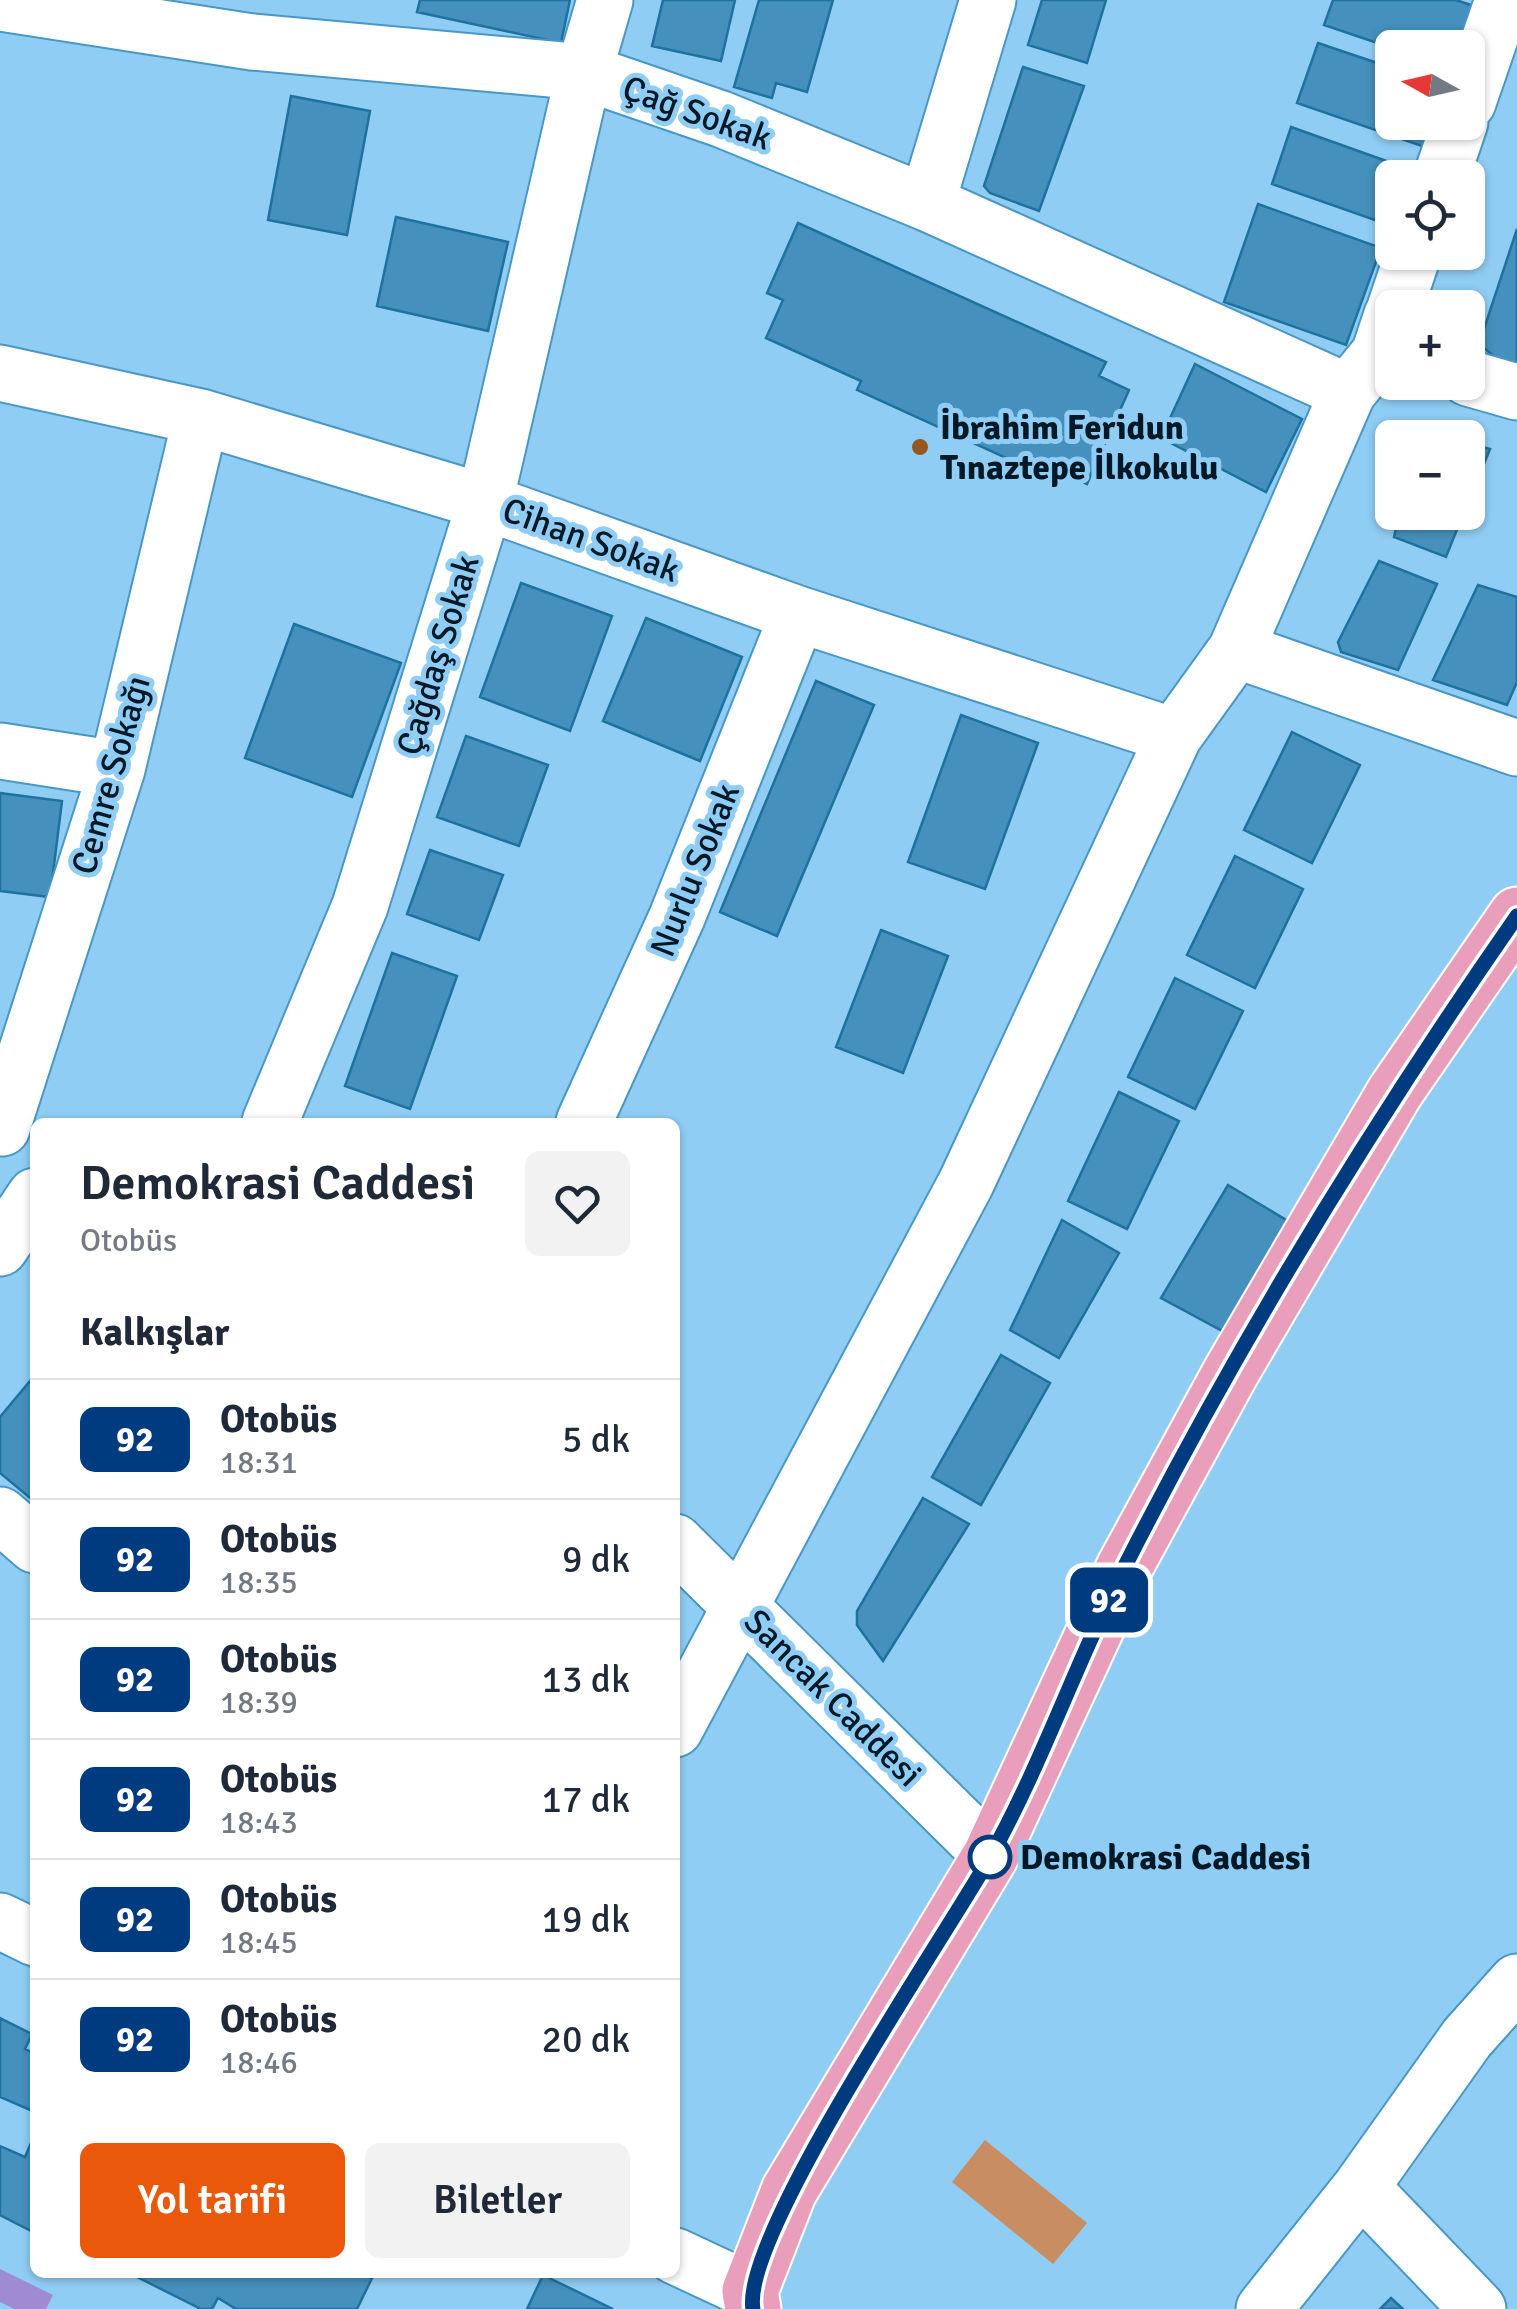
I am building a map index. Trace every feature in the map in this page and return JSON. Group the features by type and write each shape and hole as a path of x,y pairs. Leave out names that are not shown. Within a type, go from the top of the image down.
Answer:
{"main road":[{"path":"751,2300 789,2191 991,1855 1124,1568 1230,1372 1394,1092 1517,916"}],"street":[{"name":"Çağdaş Sokak","path":"272,1118 360,906 486,502 584,72 605,0"},
{"path":"927,203 988,0"},
{"path":"1485,54 1504,0"},
{"name":"Çağ Sokak","path":"0,3 252,42 584,72 721,120 927,203 1375,343"},
{"path":"680,1720 966,1183 1174,736 1236,650 1375,358"},
{"name":"Cihan Sokak","path":"0,373 201,417 486,502 798,614 1174,736"},
{"path":"1485,383 1517,392"},
{"name":"Cemre Sokağı","path":"12,1132 117,769 201,417"},
{"name":"Nurlu Sokak","path":"586,1118 678,917 798,614"},
{"path":"1236,650 1517,748"},
{"path":"0,751 117,769"},
{"path":"0,1248 30,1203"},
{"path":"0,1515 30,1541"},
{"name":"Sancak Caddesi","path":"680,1547 991,1855"},
{"path":"0,1921 30,1936"},
{"path":"1264,2309 1362,2187 1467,2038 1517,1982"},
{"path":"1362,2187 1478,2309"},
{"path":"680,2259 751,2300"}],"shaded area":[{"path":"985,2140 1087,2223 1053,2264 952,2182"},
{"path":"0,2269 53,2295 46,2309 14,2309 0,2302"}],"building":[{"path":"420,0 570,0 561,43 417,12"},
{"path":"663,0 735,0 721,61 652,46"},
{"path":"759,0 833,0 807,92 776,83 772,98 734,87"},
{"path":"1042,0 1106,0 1087,63 1028,45"},
{"path":"1333,0 1456,0 1492,12 1480,30 1375,30 1375,42 1324,25"},
{"path":"1318,43 1375,62 1375,130 1297,103"},
{"path":"1023,67 1084,86 1039,211 990,193 984,186"},
{"path":"291,96 370,111 347,235 268,220"},
{"path":"1291,127 1384,160 1375,160 1375,220 1272,184"},
{"path":"1404,140 1450,140 1445,154"},
{"path":"1258,204 1375,246 1375,265 1346,345 1224,302"},
{"path":"396,217 508,242 488,331 377,306"},
{"path":"798,223 1106,362 1099,376 1129,390 1087,484 1057,470 1050,478 857,390 861,381 766,338 783,300 767,293"},
{"path":"1517,229 1517,363 1495,357 1485,349 1485,326"},
{"path":"1195,364 1302,419 1266,492 1161,438"},
{"path":"1396,530 1457,530 1446,557 1394,537"},
{"path":"1379,561 1437,584 1398,670 1341,652 1338,642"},
{"path":"521,583 612,616 570,731 480,697"},
{"path":"1478,585 1517,597 1517,682 1507,705 1433,680"},
{"path":"646,618 742,657 700,761 603,721"},
{"path":"294,624 401,663 352,797 245,758"},
{"path":"816,681 874,705 777,936 720,912"},
{"path":"961,715 1038,743 985,889 908,862"},
{"path":"1292,732 1360,765 1312,863 1244,830"},
{"path":"466,736 548,765 519,846 437,817"},
{"path":"0,793 62,801 50,897 0,891"},
{"path":"430,850 503,875 479,940 407,914"},
{"path":"1235,856 1303,889 1255,988 1187,955"},
{"path":"881,930 948,956 903,1073 836,1047"},
{"path":"392,953 457,976 410,1109 345,1086"},
{"path":"1175,978 1243,1011 1195,1109 1128,1077"},
{"path":"1119,1092 1179,1121 1127,1229 1068,1201"},
{"path":"1228,1185 1308,1233 1241,1341 1161,1298"},
{"path":"1062,1220 1119,1253 1059,1358 1010,1330"},
{"path":"1001,1355 1050,1383 981,1505 932,1477"},
{"path":"30,1381 30,1498 0,1473 0,1417"},
{"path":"923,1498 969,1524 883,1661 857,1625 857,1611"},
{"path":"0,2018 30,2033 25,2049 30,2052 30,2110 0,2097"},
{"path":"0,2146 25,2157 30,2146 30,2230 0,2215"},
{"path":"139,2278 372,2278 357,2309 236,2309 218,2298 212,2309 201,2309"},
{"path":"542,2278 549,2278 613,2309 527,2309"},
{"path":"1391,2298 1403,2309 1380,2309"}],"bus line":[{"name":"92","path":"753,2309 750,2291 789,2191 991,1855 1124,1568 1230,1372 1394,1092 1517,916"}],"place":[{"name":"İbrahim Feridun Tınaztepe İlkokulu","path":"920,447"},
{"name":"Demokrasi Caddesi","path":"990,1857"}]}
